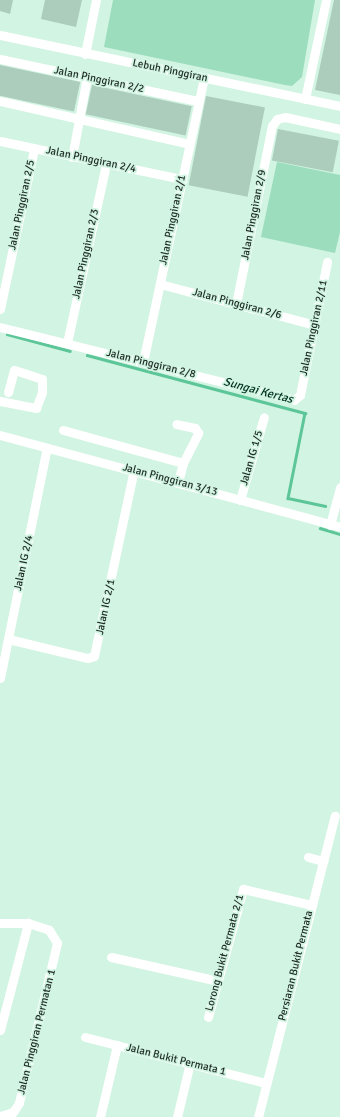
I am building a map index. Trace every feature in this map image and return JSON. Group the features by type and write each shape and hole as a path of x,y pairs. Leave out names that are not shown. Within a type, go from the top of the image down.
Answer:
{"street":[{"path":"85,54 96,0"},
{"path":"305,99 326,0"},
{"name":"Lebuh Pinggiran","path":"0,35 85,54 340,106"},
{"name":"Jalan Pinggiran 2/2","path":"0,59 198,101"},
{"path":"72,157 87,77"},
{"name":"Jalan Pinggiran 2/1","path":"143,362 204,78"},
{"path":"0,101 189,144"},
{"name":"Jalan Pinggiran 2/9","path":"236,304 272,126 277,119 285,117 340,129"},
{"name":"Jalan Pinggiran 2/4","path":"0,141 182,179"},
{"name":"Jalan Pinggiran 2/5","path":"0,309 34,148"},
{"name":"Jalan Pinggiran 2/3","path":"67,343 106,164"},
{"name":"Jalan Pinggiran 2/11","path":"300,395 327,262"},
{"name":"Jalan Pinggiran 2/6","path":"160,284 315,325"},
{"name":"Jalan Pinggiran 2/8","path":"0,327 143,362 284,400 294,400 300,395"},
{"path":"0,401 36,408 42,392 42,379 14,370 8,392"},
{"name":"Jalan IG 1/5","path":"240,500 264,417"},
{"path":"176,424 195,428 198,433 183,463 178,482"},
{"path":"63,430 183,463"},
{"name":"Jalan Pinggiran 3/13","path":"0,435 134,470 340,527"},
{"name":"Jalan IG 2/4","path":"0,678 48,448"},
{"name":"Jalan IG 2/1","path":"8,639 88,658 94,656 134,470"},
{"path":"330,524 340,487"},
{"name":"Persiaran Bukit Permata","path":"258,1117 335,816"},
{"path":"308,857 324,861"},
{"name":"Lorong Bukit Permata 2/1","path":"208,1016 242,889 312,905"},
{"path":"0,1030 28,923 3,922"},
{"name":"Jalan Pinggiran Permatan 1","path":"0,1116 13,1112 19,1103 57,951 55,937 50,930 28,923"},
{"path":"111,957 218,981"},
{"name":"Jalan Bukit Permata 1","path":"85,1037 266,1083"},
{"path":"100,1117 116,1044"},
{"path":"177,1117 190,1063"}],"green space":[{"path":"113,0 315,0 302,77 292,86 285,85 104,47"},
{"path":"277,162 340,175 340,232 335,253 261,237"}],"building":[{"path":"0,0 13,0 10,14 0,11"},
{"path":"45,0 82,0 76,27 41,19"},
{"path":"334,0 340,0 340,95 315,90"},
{"path":"0,65 80,82 74,111 0,96"},
{"path":"92,85 192,106 186,136 86,114"},
{"path":"206,96 265,107 248,197 189,185"},
{"path":"278,129 339,141 333,172 272,160"}],"waterway":[{"path":"7,334 70,351"},
{"name":"Sungai Kertas","path":"87,355 305,413 288,498 325,506"},
{"name":"Sungai Kertas","path":"320,528 340,534"}]}
